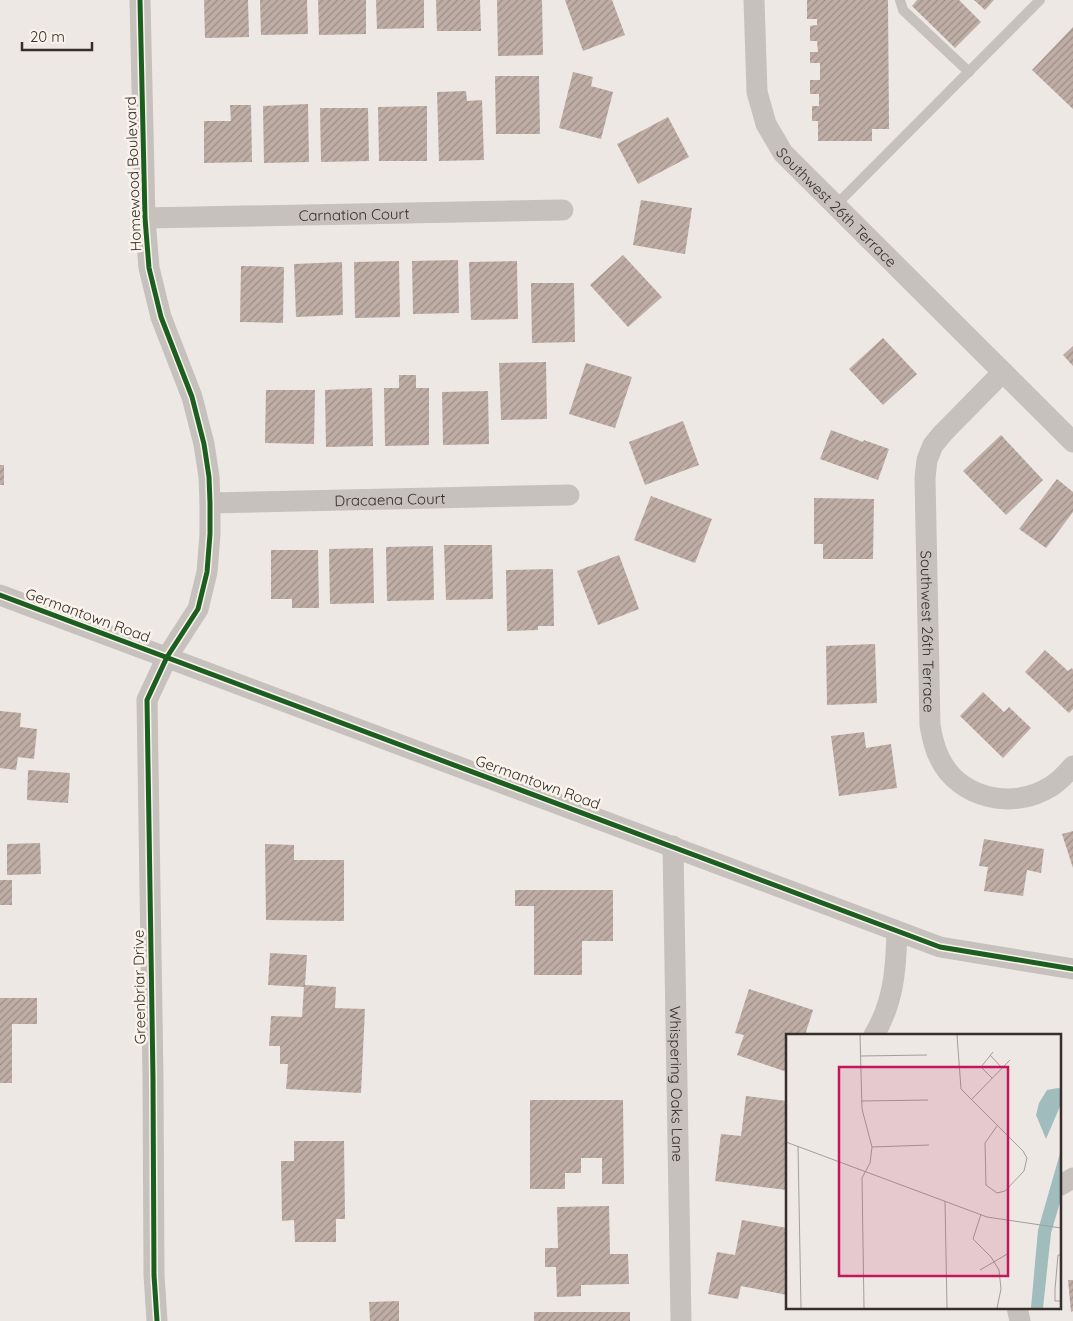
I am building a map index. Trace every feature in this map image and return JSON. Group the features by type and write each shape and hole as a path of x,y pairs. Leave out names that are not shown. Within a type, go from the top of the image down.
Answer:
{"street":[{"name":"Homewood Boulevard","path":"140,0 145,218 149,268 161,317 192,397 204,444 209,477 210,534 207,572 198,609 167,658"},
{"name":"Southwest 26th Terrace","path":"754,0 757,92 766,124 783,153 834,206 1073,442"},
{"name":"Carnation Court","path":"145,218 563,210"},
{"name":"Southwest 26th Terrace","path":"1003,372 943,433 933,445 927,460 925,488 930,725 933,743 945,767 964,786 982,795 1000,799 1018,799 1036,794 1051,786 1073,766"},
{"name":"Dracaena Court","path":"210,503 569,495"},
{"name":"Germantown Road","path":"0,595 940,947 1073,969"},
{"name":"Greenbriar Drive","path":"157,1321 154,1275 154,1078 146,700 167,658"},
{"name":"Whispering Oaks Lane","path":"673,846 682,1321"},
{"path":"875,1034 888,1006 893,989 896,972 897,931"},
{"path":"1060,1185 1073,1178"},
{"path":"1017,1308 1020,1321"}],"lane":[{"path":"900,0 903,10 969,72"},
{"path":"834,206 969,72 1034,2"}],"building":[{"path":"204,0 248,0 249,37 205,38"},
{"path":"260,0 307,0 308,34 261,35"},
{"path":"318,0 366,0 366,34 319,35"},
{"path":"376,0 424,0 424,28 377,29"},
{"path":"436,0 480,0 481,31 437,31"},
{"path":"497,0 542,0 543,55 498,56"},
{"path":"565,0 612,0 625,35 583,51"},
{"path":"807,0 888,0 889,129 872,129 872,141 818,141 818,121 812,121 812,106 819,106 819,94 810,94 810,80 820,80 820,63 810,63 810,52 818,52 817,41 810,41 810,26 817,25 817,19 807,19"},
{"path":"917,0 959,0 981,22 955,48 912,6"},
{"path":"974,0 994,0 985,10"},
{"path":"1073,27 1073,109 1032,70"},
{"path":"573,72 593,77 591,86 613,92 601,139 559,128"},
{"path":"495,76 539,76 540,134 496,134"},
{"path":"466,91 467,101 482,100 484,160 439,161 437,92"},
{"path":"308,104 309,162 264,163 263,106"},
{"path":"230,105 251,105 252,162 204,163 204,121 231,121"},
{"path":"427,106 427,161 379,161 378,107"},
{"path":"320,108 368,108 369,161 321,162"},
{"path":"668,117 689,157 638,184 617,144"},
{"path":"641,200 692,208 685,254 633,245"},
{"path":"623,255 662,297 628,327 590,285"},
{"path":"458,260 459,313 413,314 412,261"},
{"path":"399,261 400,317 355,318 354,262"},
{"path":"517,261 518,319 471,320 469,262"},
{"path":"342,262 343,315 296,317 294,264"},
{"path":"241,266 284,267 283,323 240,322"},
{"path":"531,283 574,283 575,342 532,343"},
{"path":"883,338 917,374 883,405 849,369"},
{"path":"1073,346 1073,366 1063,355"},
{"path":"546,362 547,419 501,420 499,363"},
{"path":"586,363 632,377 615,428 569,414"},
{"path":"399,375 416,375 416,388 429,388 429,445 385,446 384,388 399,388"},
{"path":"372,388 373,446 326,447 325,390"},
{"path":"266,390 315,390 314,444 265,443"},
{"path":"488,391 489,444 443,445 442,392"},
{"path":"683,421 699,465 645,485 629,442"},
{"path":"831,430 889,449 878,480 820,459"},
{"path":"1001,435 1043,480 1006,515 963,471"},
{"path":"0,465 4,465 4,485 0,485"},
{"path":"1057,479 1073,492 1073,512 1046,548 1019,529"},
{"path":"651,496 712,519 695,563 634,540"},
{"path":"814,498 874,499 873,559 823,559 823,544 814,544"},
{"path":"444,545 492,545 493,599 446,600"},
{"path":"433,546 434,600 387,601 386,547"},
{"path":"373,548 374,603 330,604 329,549"},
{"path":"271,550 318,550 319,608 292,608 292,599 271,599"},
{"path":"619,555 639,609 598,625 577,571"},
{"path":"553,569 554,626 538,626 538,630 507,631 506,570"},
{"path":"875,644 877,703 827,705 826,646"},
{"path":"1045,650 1068,671 1072,668 1073,670 1073,709 1069,713 1025,672"},
{"path":"983,692 1004,712 1009,707 1031,728 1003,758 960,716"},
{"path":"0,711 21,713 20,727 37,729 34,759 18,757 16,770 0,768"},
{"path":"864,732 866,748 891,744 897,788 839,796 831,736"},
{"path":"28,770 70,773 68,803 27,800"},
{"path":"1073,831 1073,868 1062,834"},
{"path":"984,839 1044,849 1041,873 1027,870 1023,896 984,891 988,867 979,866"},
{"path":"40,843 41,874 7,875 7,844"},
{"path":"265,844 294,845 294,860 344,860 344,921 266,920"},
{"path":"0,880 12,880 12,905 0,905"},
{"path":"515,890 613,890 613,941 582,941 582,975 534,975 534,906 515,906"},
{"path":"270,953 307,955 305,985 336,987 335,1008 365,1009 361,1093 286,1089 288,1064 280,1064 280,1046 269,1046 271,1016 302,1017 304,987 268,985"},
{"path":"749,989 813,1010 805,1034 786,1034 786,1072 737,1055 744,1035 735,1033"},
{"path":"0,998 37,998 37,1024 12,1024 12,1083 0,1083"},
{"path":"746,1096 786,1101 786,1190 715,1181 721,1134 741,1136"},
{"path":"530,1100 623,1100 624,1184 602,1184 602,1158 581,1158 581,1173 565,1173 565,1189 530,1189"},
{"path":"294,1141 344,1141 345,1219 336,1219 336,1242 295,1242 294,1220 282,1221 281,1161 294,1161"},
{"path":"609,1206 610,1254 628,1254 629,1284 581,1285 581,1296 557,1297 556,1267 545,1267 545,1248 558,1248 557,1207"},
{"path":"742,1220 786,1228 786,1295 741,1286 738,1299 708,1294 717,1252 735,1255"},
{"path":"1068,1280 1073,1280 1073,1311 1071,1312"},
{"path":"399,1301 399,1321 370,1321 369,1302"},
{"path":"534,1312 630,1312 630,1321 534,1321"}],"cycle path":[{"path":"140,0 145,218 149,268 161,317 192,397 204,444 209,477 210,503 207,572 198,609 167,657 147,700 154,1275 157,1321"},
{"path":"0,595 940,947 1073,969"}]}
